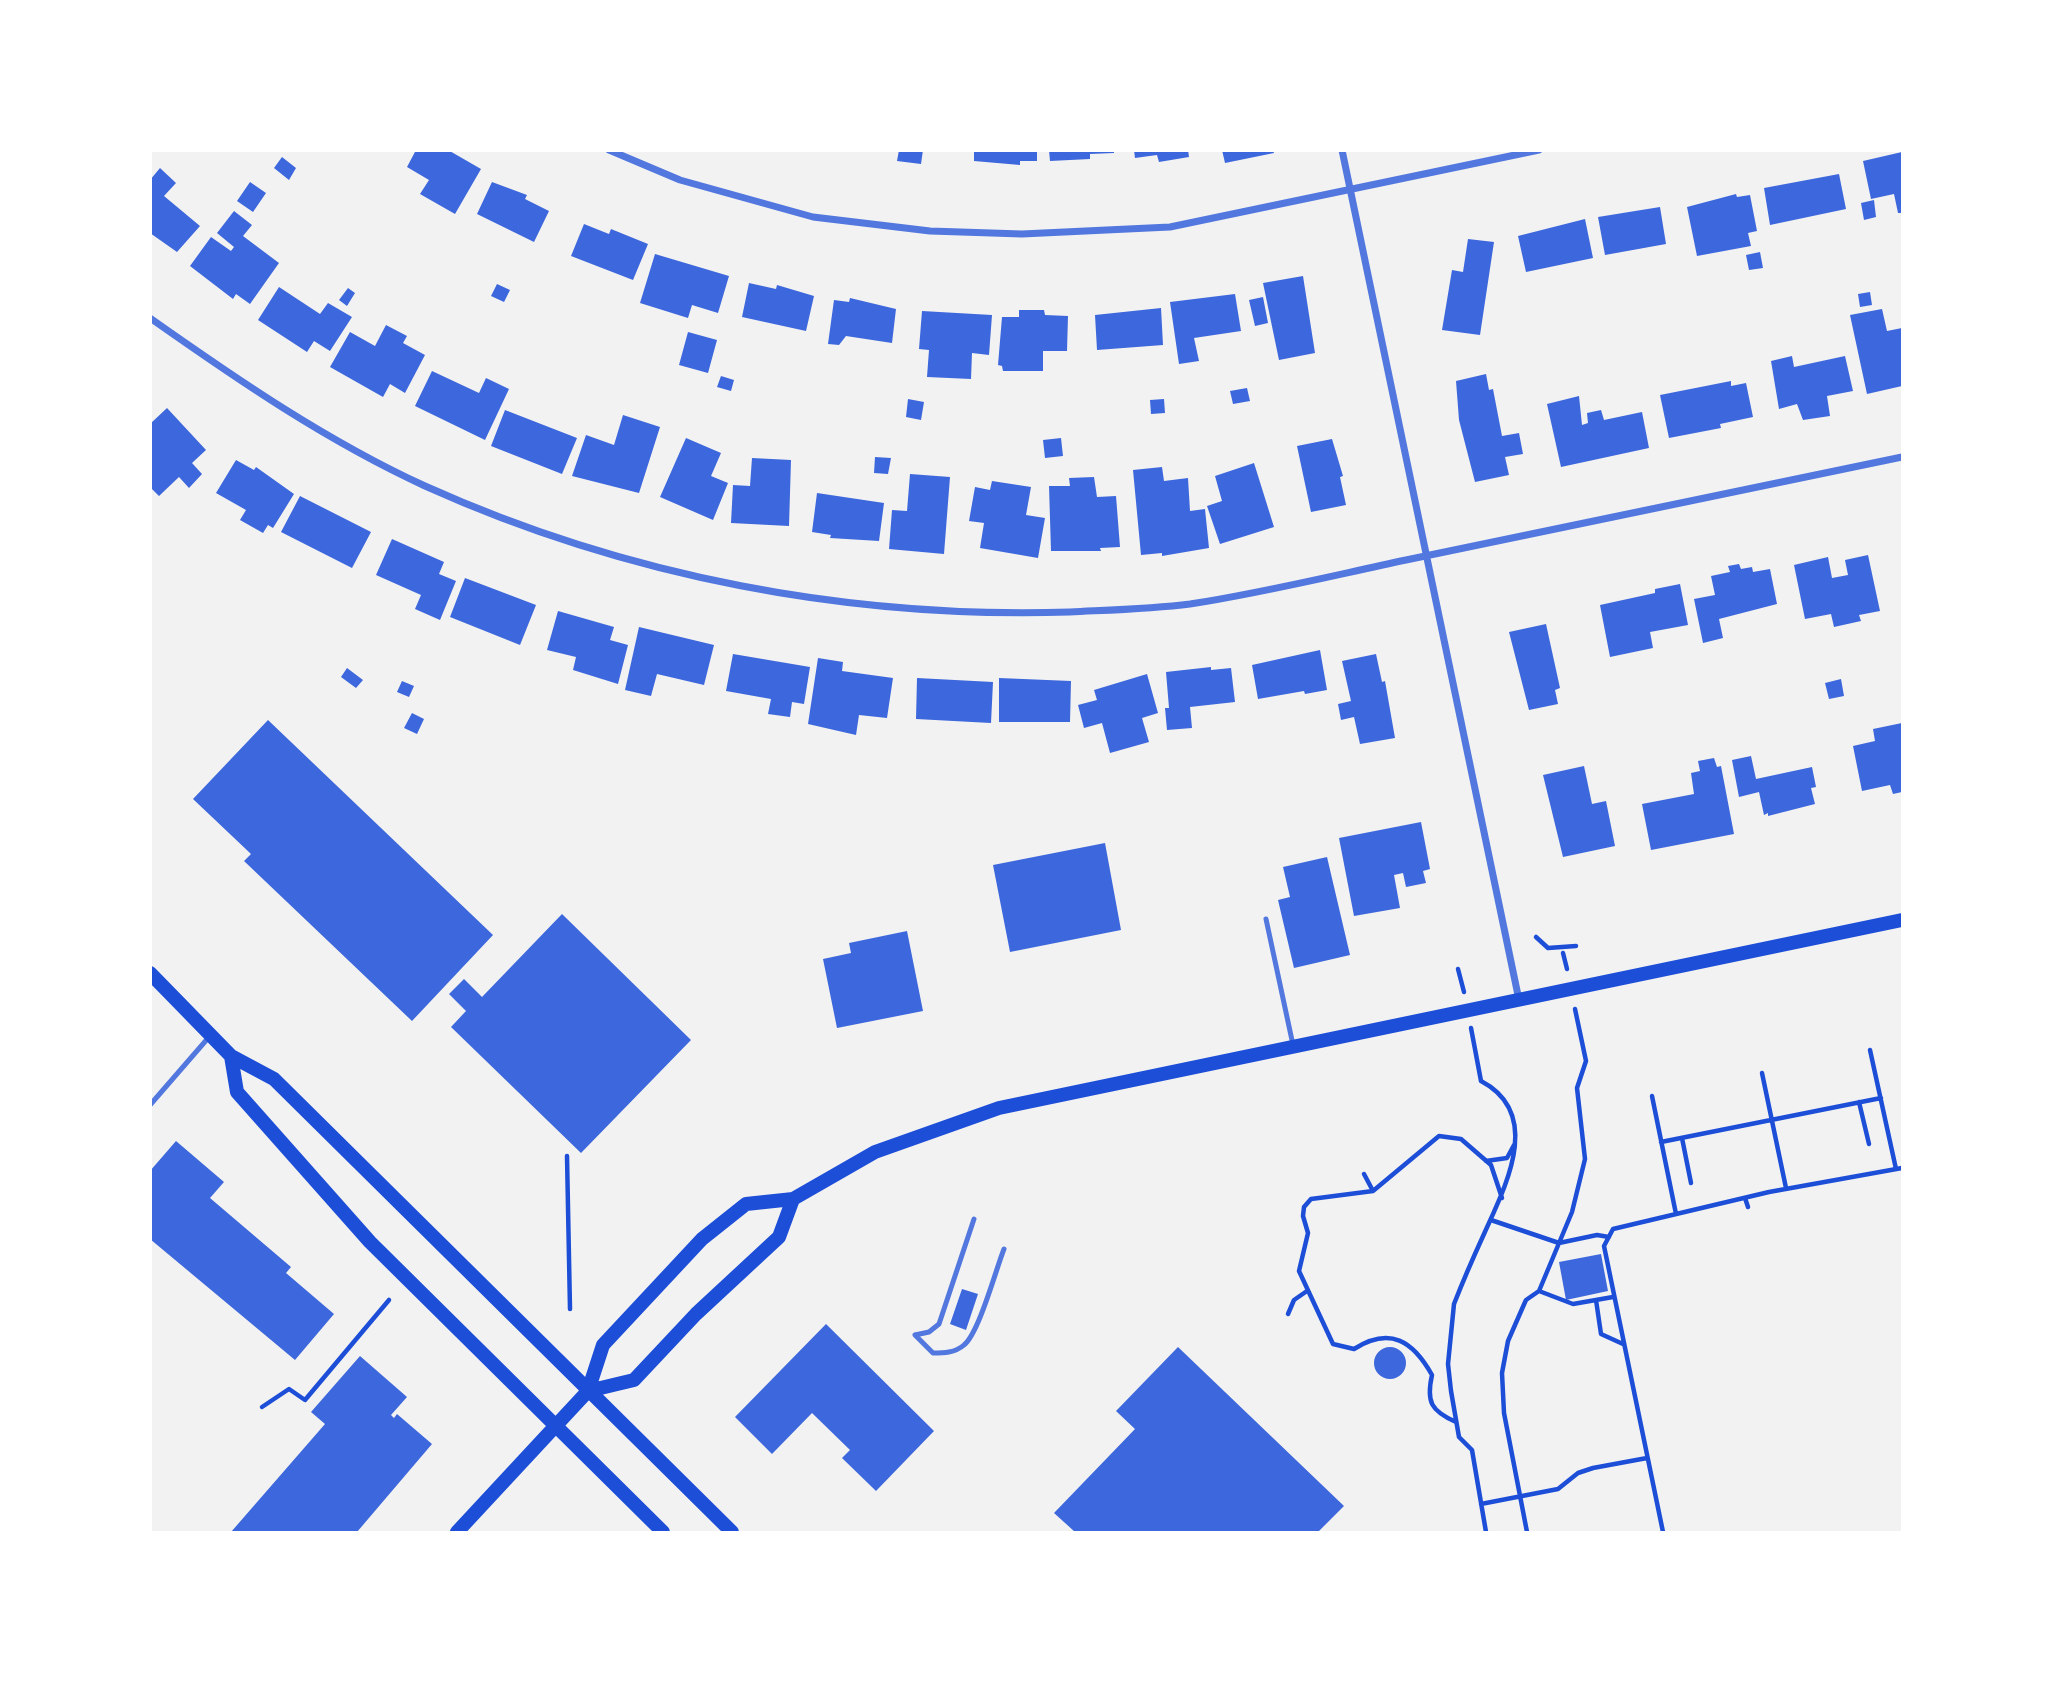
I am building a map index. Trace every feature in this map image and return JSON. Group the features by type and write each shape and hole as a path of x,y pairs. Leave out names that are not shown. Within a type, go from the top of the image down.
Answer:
{"main road":[{"path":"457,1532 588,1391 603,1345 702,1239 746,1204 793,1199 875,1153 999,1108 1902,920"},
{"path":"150,973 231,1056 274,1079 732,1532"},
{"path":"231,1056 237,1092 370,1242 663,1532"},
{"path":"588,1391 635,1380 696,1314 779,1237 793,1199"}],"street":[{"path":"609,150 680,180 813,217 930,231 1022,234 1170,227 1539,150"},
{"path":"1342,150 1520,1001"},
{"path":"150,318 233,377 332,439 427,486 610,554 709,579 807,599 986,614 1189,604 1902,457"}],"lane":[{"path":"1266,919 1293,1048"},
{"path":"150,1105 211,1035"},
{"path":"974,1219 939,1324 929,1332 915,1335 933,1353 949,1353 964,1345 974,1332 1004,1249"}],"path":[{"path":"1536,941 1554,948 1576,946"},
{"path":"1663,1532 1604,1247 1613,1229 1786,1189 1899,1169 1870,1050"},
{"path":"1527,1532 1504,1413 1502,1373 1508,1341 1526,1300 1539,1291 1572,1212 1585,1159 1577,1088 1586,1061"},
{"path":"1762,1073 1786,1189"},
{"path":"1481,1081 1499,1091 1511,1112 1514,1163 1502,1198 1454,1304 1448,1364 1459,1437 1472,1450 1486,1532"},
{"path":"1652,1096 1676,1214"},
{"path":"1661,1142 1881,1098"},
{"path":"1859,1102 1869,1144"},
{"path":"1456,1422 1439,1415 1430,1405 1432,1375 1417,1351 1393,1338 1369,1340 1354,1349 1333,1344 1299,1271 1308,1233 1303,1216 1304,1207 1311,1199 1373,1191 1439,1136 1461,1139 1486,1161 1496,1174 1502,1198"},
{"path":"1682,1138 1691,1183"},
{"path":"1486,1161 1507,1157 1514,1144"},
{"path":"567,1156 570,1309"},
{"path":"1364,1174 1373,1191"},
{"path":"1745,1198 1748,1207"},
{"path":"1491,1220 1559,1243 1597,1235 1609,1237"},
{"path":"1539,1291 1573,1304 1614,1297"},
{"path":"1288,1314 1294,1300 1307,1292"},
{"path":"262,1407 289,1389 305,1400 389,1300"},
{"path":"1596,1300 1601,1334 1623,1344"},
{"path":"1481,1504 1558,1489 1578,1473 1647,1458"}],"building":[{"path":"416,150 448,150 481,169 455,214 420,194 429,180 407,167"},
{"path":"899,150 923,150 921,164 897,161"},
{"path":"974,150 1037,150 1037,161 1020,161 1020,165 974,161"},
{"path":"1049,150 1114,150 1114,153 1090,154 1090,159 1050,161"},
{"path":"1134,150 1188,150 1189,157 1159,162 1157,155 1135,158"},
{"path":"1222,150 1273,150 1274,153 1225,163"},
{"path":"1902,152 1902,213 1898,213 1894,194 1871,199 1863,161"},
{"path":"282,157 296,168 289,180 274,168"},
{"path":"160,168 176,183 164,196 200,226 177,252 150,233 150,180"},
{"path":"1839,174 1846,209 1770,225 1764,188"},
{"path":"250,182 266,193 253,212 237,201"},
{"path":"492,182 527,195 525,199 549,211 534,242 477,214"},
{"path":"1736,194 1737,197 1750,195 1757,231 1748,233 1751,246 1697,256 1687,207"},
{"path":"1874,200 1876,217 1864,220 1861,203"},
{"path":"1660,207 1666,244 1605,255 1598,217"},
{"path":"234,211 252,225 243,236 279,263 250,304 236,294 233,299 190,266 211,237 231,251 234,247 217,233"},
{"path":"1585,219 1593,258 1526,272 1518,236"},
{"path":"584,224 609,234 611,229 648,244 633,280 571,256"},
{"path":"1468,239 1494,242 1480,335 1442,330 1452,270 1463,272"},
{"path":"1760,252 1763,268 1749,270 1746,255"},
{"path":"655,254 729,276 718,313 692,305 688,318 640,303"},
{"path":"1303,276 1315,353 1279,360 1263,283"},
{"path":"749,283 776,289 777,285 814,296 806,331 742,317"},
{"path":"497,284 510,290 504,302 491,296"},
{"path":"279,287 320,314 328,303 352,317 330,351 314,341 307,352 258,320"},
{"path":"348,288 355,293 347,306 339,300"},
{"path":"1870,292 1872,305 1860,307 1858,294"},
{"path":"1235,294 1241,331 1194,338 1199,361 1179,364 1170,302"},
{"path":"1263,297 1268,323 1255,326 1249,300"},
{"path":"850,298 896,309 892,343 846,336 839,345 828,344 834,300 849,302"},
{"path":"1161,308 1163,345 1097,350 1095,315"},
{"path":"1882,309 1887,331 1902,328 1902,386 1867,394 1850,315"},
{"path":"1019,310 1044,310 1045,315 1068,316 1067,351 1043,351 1043,371 1003,371 1002,366 998,365 1002,317 1019,317"},
{"path":"922,311 992,315 989,355 972,353 971,379 927,377 929,350 919,349"},
{"path":"386,325 407,336 403,343 425,355 405,393 390,384 383,397 330,367 350,332 375,346"},
{"path":"688,332 717,340 708,373 679,365"},
{"path":"1792,356 1794,367 1845,356 1853,391 1827,396 1830,416 1803,420 1797,404 1779,409 1771,361"},
{"path":"432,371 479,393 486,378 509,389 485,440 415,406"},
{"path":"1486,374 1489,390 1493,389 1502,436 1519,433 1523,454 1505,457 1509,475 1475,482 1459,420 1456,381"},
{"path":"721,376 734,380 731,391 717,387"},
{"path":"1731,381 1731,386 1746,383 1753,417 1720,424 1721,428 1669,438 1660,395"},
{"path":"1247,388 1250,401 1233,404 1230,391"},
{"path":"1579,396 1582,425 1588,423 1587,413 1601,410 1604,420 1642,412 1649,448 1561,467 1547,404"},
{"path":"908,399 924,402 921,420 906,417"},
{"path":"1164,399 1165,413 1151,414 1150,400"},
{"path":"167,408 206,450 192,463 202,474 189,488 179,477 159,496 150,487 150,424"},
{"path":"505,410 577,438 562,474 491,446"},
{"path":"623,415 660,427 639,493 572,476 586,435 614,445"},
{"path":"686,438 721,453 711,476 728,483 713,520 660,497"},
{"path":"1061,438 1063,456 1045,458 1043,440"},
{"path":"1332,439 1343,476 1340,477 1346,505 1311,512 1297,446"},
{"path":"875,457 891,458 888,474 874,473"},
{"path":"752,458 791,460 789,526 731,523 733,485 750,486"},
{"path":"236,460 254,470 256,467 294,494 273,528 268,525 263,533 240,520 246,510 216,493"},
{"path":"1254,463 1274,527 1220,544 1207,506 1222,501 1215,476"},
{"path":"1162,467 1164,481 1188,478 1190,511 1205,509 1209,548 1162,556 1162,553 1141,555 1133,470"},
{"path":"910,474 950,477 944,554 889,549 892,510 907,511"},
{"path":"1094,477 1097,497 1116,496 1120,547 1100,548 1101,551 1051,551 1049,486 1070,486 1069,478"},
{"path":"992,481 1031,487 1026,515 1045,518 1038,558 980,548 984,523 969,521 975,487 990,490"},
{"path":"817,493 884,503 879,541 830,538 831,535 812,532"},
{"path":"300,496 371,532 352,568 281,532"},
{"path":"392,539 444,562 439,574 456,581 440,620 415,609 421,595 376,575"},
{"path":"1868,555 1880,611 1859,615 1861,621 1834,627 1831,614 1805,619 1794,565 1828,557 1832,578 1848,575 1845,560"},
{"path":"1739,564 1741,569 1752,567 1753,572 1770,569 1777,604 1719,619 1723,638 1703,643 1694,599 1715,595 1711,576 1730,572 1728,566"},
{"path":"465,578 536,605 520,645 450,617"},
{"path":"1680,584 1688,625 1650,632 1653,648 1610,657 1600,605 1655,593 1655,589"},
{"path":"558,611 614,627 610,640 628,645 618,684 573,670 576,657 547,650"},
{"path":"1546,624 1560,688 1555,690 1558,704 1529,710 1509,632"},
{"path":"639,627 714,645 704,685 657,674 651,696 625,690"},
{"path":"1320,650 1327,690 1258,699 1252,665"},
{"path":"733,654 810,667 804,704 792,702 790,717 768,714 771,699 726,691"},
{"path":"1376,654 1382,682 1385,681 1395,738 1360,744 1354,717 1341,720 1338,704 1351,701 1342,661"},
{"path":"818,658 843,662 842,671 893,678 887,718 859,715 856,735 808,724"},
{"path":"1211,667 1211,670 1231,668 1235,702 1190,707 1192,728 1167,730 1165,708 1169,708 1166,672"},
{"path":"347,668 363,680 356,688 341,677"},
{"path":"1147,674 1158,713 1142,718 1149,742 1110,753 1102,723 1084,728 1078,705 1097,700 1094,690"},
{"path":"917,678 993,682 991,723 916,719"},
{"path":"999,678 1071,681 1070,722 999,722"},
{"path":"1841,679 1844,696 1829,699 1825,683"},
{"path":"402,681 414,686 409,697 397,692"},
{"path":"412,713 424,719 417,734 404,728"},
{"path":"268,720 493,935 412,1021 244,861 251,854 193,799"},
{"path":"1902,723 1902,792 1893,794 1890,785 1862,791 1853,746 1875,741 1873,729"},
{"path":"1751,756 1756,779 1812,767 1816,787 1811,788 1815,804 1768,816 1768,813 1764,815 1759,792 1739,797 1732,760"},
{"path":"1714,758 1717,767 1721,766 1734,834 1651,850 1642,804 1694,794 1691,773 1700,771 1698,761"},
{"path":"1584,766 1592,804 1606,801 1615,846 1563,857 1543,775"},
{"path":"1421,822 1430,869 1423,871 1426,883 1406,887 1403,873 1394,875 1400,908 1354,916 1339,838"},
{"path":"1105,843 1121,930 1010,952 993,865"},
{"path":"1327,857 1350,955 1294,968 1278,900 1290,897 1283,867"},
{"path":"562,914 691,1040 581,1153 451,1027 466,1011 449,994 464,979 482,997"},
{"path":"907,931 923,1011 837,1028 823,959 851,953 849,943"},
{"path":"176,1141 224,1182 210,1198 291,1267 286,1273 334,1314 295,1360 150,1239 150,1171"},
{"path":"1601,1254 1608,1291 1566,1300 1559,1262"},
{"path":"962,1289 978,1294 966,1330 950,1324"},
{"path":"826,1324 934,1431 876,1491 842,1458 850,1450 812,1413 772,1454 735,1417"},
{"path":"1178,1347 1344,1506 1318,1532 1075,1532 1054,1513 1135,1429 1116,1411"},
{"path":"1390,1347 1401,1352 1406,1363 1401,1374 1390,1379 1379,1374 1374,1363 1379,1352"},
{"path":"360,1356 407,1397 391,1415 394,1418 397,1414 432,1444 357,1532 231,1532 325,1424 311,1412"}]}
